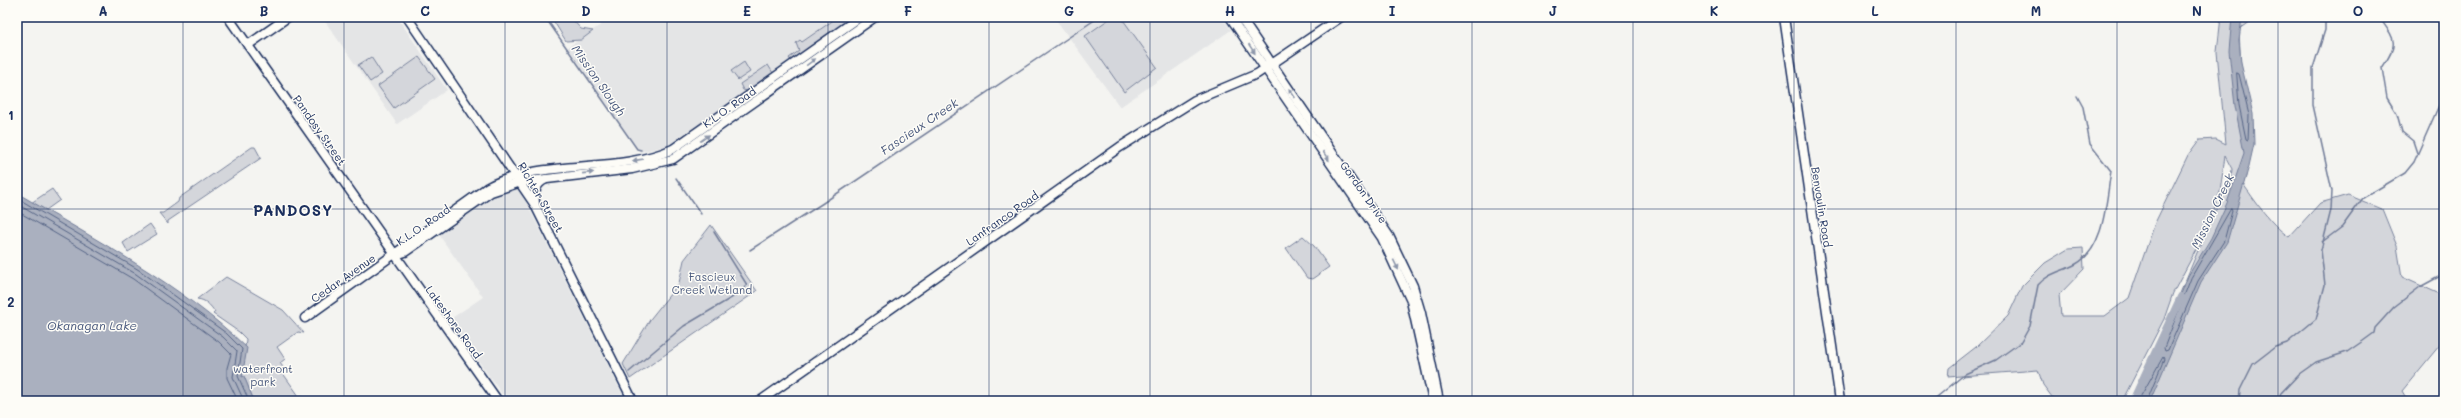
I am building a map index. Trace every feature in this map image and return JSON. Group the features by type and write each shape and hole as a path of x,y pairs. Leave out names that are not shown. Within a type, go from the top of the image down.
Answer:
{"main road":[{"name":"Pandosy Street","path":"228,17 394,256"},
{"path":"248,45 288,17"},
{"name":"Richter Street","path":"407,17 519,178 535,205 634,401"},
{"name":"K.L.O. Road","path":"394,256 402,247 488,186 519,178 638,160 673,149 860,17"},
{"name":"K.L.O. Road","path":"519,178 549,177 632,169 673,159 875,17"},
{"name":"Gordon Drive","path":"1230,17 1269,66 1389,236 1399,254 1411,281 1421,313 1439,401"},
{"name":"Gordon Drive","path":"1240,17 1269,66 1382,238 1411,301 1433,401"},
{"name":"Lanfranco Road","path":"760,401 1120,147 1195,100 1257,74 1341,17"},
{"name":"Benvoulin Road","path":"1784,17 1840,401"},
{"path":"535,205 536,188 540,182 549,177"},
{"name":"Cedar Avenue","path":"305,318 394,256"},
{"name":"Lakeshore Road","path":"394,256 498,401"}],"shaded area":[{"path":"322,17 397,17 447,90 397,124"},
{"path":"612,17 854,17 667,146 640,152 567,48"},
{"path":"1054,17 1222,17 1231,30 1120,107"},
{"path":"518,188 626,401 507,401 449,320 483,297 439,235 503,191"}],"green space":[{"path":"551,17 570,17 581,29 593,31 581,40 566,41"},
{"path":"838,17 853,17 791,61 789,58 799,51 796,43 800,40 802,42"},
{"path":"1112,17 1121,17 1157,67 1124,92 1085,36"},
{"path":"2221,17 2256,17 2239,29 2246,176 2243,184 2276,226 2289,237 2320,203 2348,195 2382,209 2397,246 2402,277 2444,296 2444,340 2402,391 2408,401 2130,401 2158,346 2207,229 2173,293 2164,319 2122,401 2055,401 2043,385 2038,370 1948,377 1949,368 1976,347 2008,316 2022,286 2045,263 2068,249 2083,248 2084,269 2059,295 2061,316 2105,316 2129,298 2155,223 2188,155 2199,140 2216,139 2226,144 2217,52","holes":["2225,156 2232,169 2231,179 2209,224 2220,192"]},
{"path":"371,57 382,74 370,82 358,65"},
{"path":"419,57 435,79 394,108 378,86"},
{"path":"744,62 750,72 738,80 731,71"},
{"path":"768,65 773,73 747,91 743,90 740,84"},
{"path":"252,147 255,147 261,158 168,221 168,224 159,213 163,213 178,202 179,198"},
{"path":"52,189 60,200 46,210 31,203"},
{"path":"150,224 157,234 128,252 123,243"},
{"name":"Fascieux Creek Wetland","path":"711,225 757,291 630,379 623,364 651,318 679,283 684,260"},
{"path":"1303,236 1314,246 1329,267 1312,279 1307,278 1286,248"},
{"name":"waterfront park","path":"226,277 283,310 304,333 298,332 277,347 285,359 280,363 285,370 282,372 299,396 302,396 306,400 254,401 244,377 242,378 246,339 239,332 213,314 215,312 208,303 197,299"}],"water":[{"name":"Mission Creek","path":"2232,17 2242,17 2239,40 2241,63 2253,114 2254,144 2249,166 2227,242 2201,282 2150,401 2134,401 2158,353 2188,276 2211,238 2227,203 2244,153 2235,106 2229,51"},
{"name":"Okanagan Lake","path":"17,193 137,264 194,303 221,325 247,348 242,377 244,376 254,401 17,401"}],"waterway":[{"name":"Mission Slough","path":"545,17 637,149 641,150"},
{"name":"Fascieux Creek","path":"750,250 823,203 1099,17"},
{"path":"2239,401 2240,390 2253,364 2275,347 2287,343 2316,319 2325,285 2321,250 2331,210 2332,191 2313,105 2313,68 2325,30 2325,17"},
{"path":"2379,17 2389,31 2393,42 2391,52 2382,68 2387,98 2397,114 2402,132 2413,141 2417,153"},
{"path":"2322,242 2342,227 2363,198 2405,173 2414,162 2444,94"},
{"path":"1932,401 1965,374 1996,360 2021,342 2030,326 2038,285 2047,277 2076,264 2086,257 2093,247 2102,223 2111,171 2090,144 2083,107 2077,96"},
{"name":"Mission Slough","path":"676,178 701,214"},
{"name":"Fascieux Creek","path":"629,372 684,326 738,294 747,285 714,232"},
{"path":"2279,401 2281,393 2299,374 2316,362 2347,352 2363,341 2374,333 2375,328 2394,307 2420,287 2444,274"},
{"name":"Mission Creek","path":"2133,401 2181,297"}],"district":[{"name":"PANDOSY","path":"293,210"}]}
